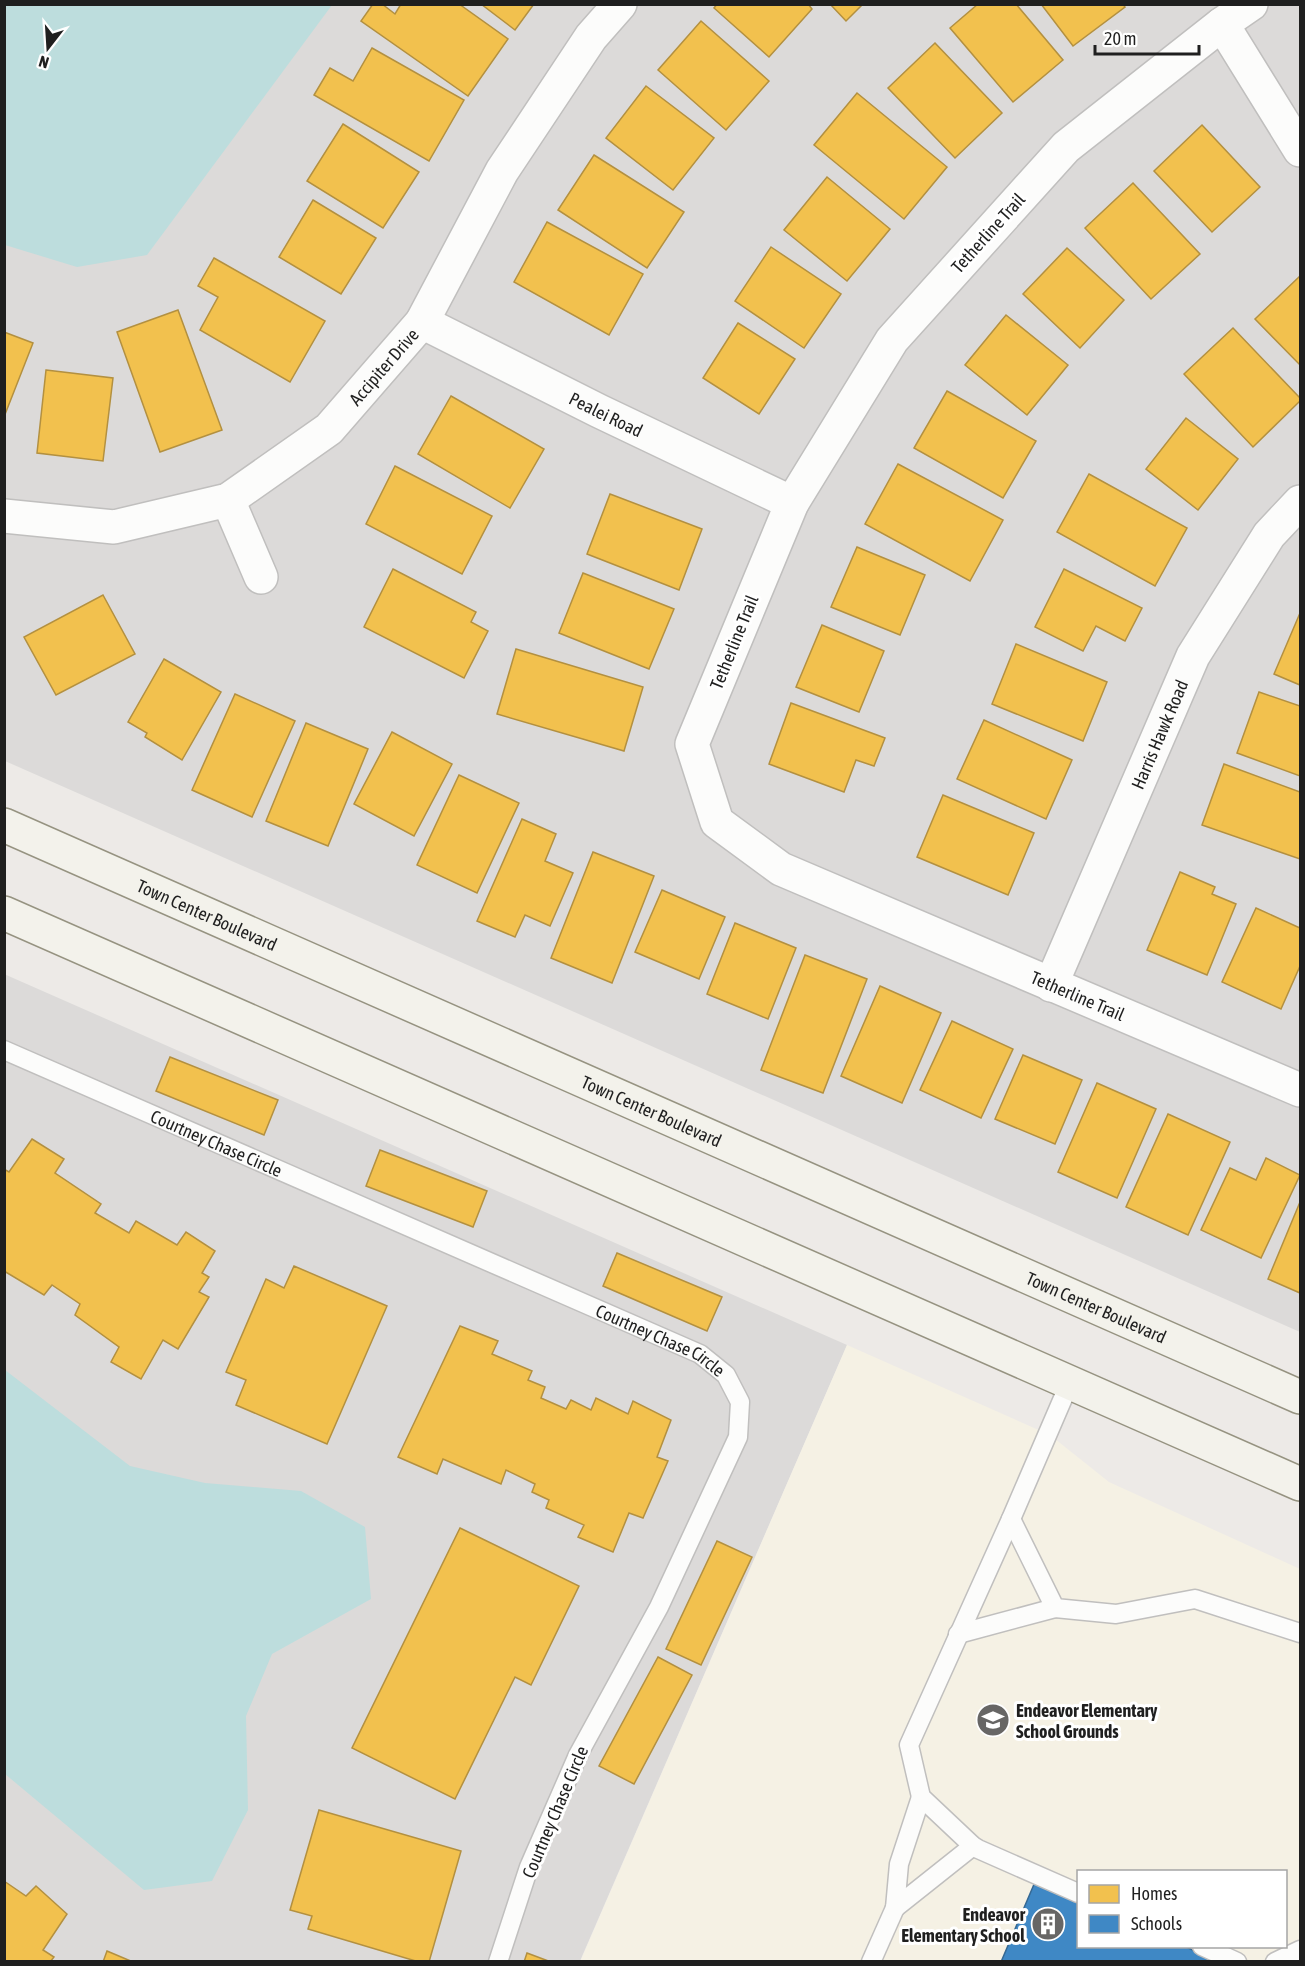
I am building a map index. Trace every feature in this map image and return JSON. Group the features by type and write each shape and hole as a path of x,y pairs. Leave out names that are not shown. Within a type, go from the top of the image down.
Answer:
{"main road":[{"name":"Town Center Boulevard","path":"4,825 1300,1397"},
{"path":"4,913 1300,1484"}],"street":[{"name":"Accipiter Drive","path":"4,516 114,527 228,500 329,429 422,322 502,171 591,37 620,4"},
{"name":"Tetherline Trail","path":"1251,4 1222,24 1066,147 892,340 792,503 692,744 717,822 782,869 1300,1090"},
{"path":"1222,24 1300,150"},
{"name":"Pealei Road","path":"422,322 589,406 792,503"},
{"path":"228,500 261,577"},
{"name":"Harris Hawk Road","path":"1051,985 1193,656 1269,536 1300,502"}],"lane":[{"name":"Courtney Chase Circle","path":"4,1050 700,1354 726,1374 740,1402 738,1437 659,1607 578,1755 530,1867 498,1962"},
{"path":"871,1962 895,1908 899,1864 921,1797 909,1745 1070,1382"},
{"path":"1011,1519 1055,1608"},
{"path":"958,1634 1055,1608 1116,1614 1195,1599 1300,1633"},
{"path":"921,1797 978,1850 1077,1893"},
{"path":"895,1908 973,1846"},
{"path":"1204,1948 1237,1962"},
{"path":"1275,1962 1300,1950"}],"shaded area":[{"path":"5,5 1300,5 1300,1332 5,761"},
{"path":"4,974 847,1345 580,1961 5,1961"},
{"name":"Endeavor Elementary School Grounds","path":"847,1345 1050,1435 1109,1482 1300,1569 1300,1961 580,1962"}],"water":[{"path":"4,5 332,5 147,255 77,267 5,245"},
{"path":"5,1370 130,1466 205,1483 301,1491 365,1527 371,1599 272,1654 246,1716 248,1810 212,1881 144,1890 5,1774"}],"building: Homes":[{"path":"373,4 382,4 395,14 401,4 459,4 508,39 468,96 361,21"},
{"path":"481,4 534,4 515,30"},
{"path":"717,4 808,4 812,9 769,57 714,8"},
{"path":"830,4 863,4 846,21"},
{"path":"978,4 1016,4 1063,60 1013,102 950,28"},
{"path":"1041,4 1123,4 1125,7 1073,46"},
{"path":"701,21 769,81 726,130 658,70"},
{"path":"935,43 1002,113 955,158 888,88"},
{"path":"372,48 464,100 429,161 314,95 330,68 353,81"},
{"path":"646,86 714,138 673,190 606,138"},
{"path":"857,93 947,167 904,219 814,145"},
{"path":"343,124 419,172 383,228 307,181"},
{"path":"1202,125 1260,187 1212,232 1154,171"},
{"path":"594,155 684,212 647,268 558,210"},
{"path":"827,177 890,229 847,281 784,230"},
{"path":"1133,183 1200,254 1151,299 1085,228"},
{"path":"313,200 376,238 341,294 279,257"},
{"path":"547,222 643,274 609,335 514,282"},
{"path":"771,247 841,294 804,348 735,301"},
{"path":"1067,248 1124,300 1080,348 1023,294"},
{"path":"214,258 325,321 290,382 200,330 218,297 198,286"},
{"path":"1300,276 1300,365 1255,319"},
{"path":"178,310 222,430 160,452 117,332"},
{"path":"1006,315 1068,365 1027,415 965,365"},
{"path":"738,323 795,359 759,414 703,378"},
{"path":"1233,328 1300,398 1300,401 1253,447 1184,374"},
{"path":"4,332 33,343 4,417"},
{"path":"46,370 113,378 103,461 37,453"},
{"path":"947,391 1036,441 1003,498 914,448"},
{"path":"451,396 544,449 510,508 418,454"},
{"path":"1186,418 1238,459 1198,510 1146,469"},
{"path":"898,464 1003,520 970,581 865,524"},
{"path":"395,466 492,516 462,574 366,524"},
{"path":"1089,474 1187,528 1155,586 1057,532"},
{"path":"610,494 702,529 679,590 587,554"},
{"path":"857,547 925,575 900,635 831,607"},
{"path":"393,569 476,612 471,622 488,631 464,678 364,627"},
{"path":"1064,569 1142,608 1125,641 1096,626 1083,651 1035,627"},
{"path":"583,573 674,609 649,669 559,633"},
{"path":"103,595 135,654 56,695 24,637"},
{"path":"1300,613 1300,685 1274,674"},
{"path":"822,625 884,651 859,712 796,687"},
{"path":"1016,644 1107,682 1083,741 992,704"},
{"path":"516,649 643,687 624,751 497,714"},
{"path":"164,659 221,692 182,760 145,737 147,733 128,722"},
{"path":"1259,692 1300,706 1300,776 1237,753"},
{"path":"235,694 295,721 252,817 192,790"},
{"path":"791,703 885,738 874,766 856,760 844,792 769,764"},
{"path":"984,720 1072,760 1046,819 957,779"},
{"path":"306,723 368,749 328,846 266,821"},
{"path":"392,732 452,764 414,836 354,804"},
{"path":"1224,764 1300,792 1300,859 1202,825"},
{"path":"459,775 519,803 477,893 417,865"},
{"path":"943,795 1034,833 1008,895 917,857"},
{"path":"522,819 556,834 545,861 573,873 550,926 525,915 515,937 477,921"},
{"path":"593,852 654,876 612,983 551,958"},
{"path":"1180,872 1215,887 1212,894 1236,904 1207,975 1147,950"},
{"path":"662,890 725,917 699,979 635,952"},
{"path":"1256,908 1300,928 1300,966 1281,1009 1222,982"},
{"path":"735,923 796,948 768,1019 707,994"},
{"path":"805,955 867,979 823,1093 761,1070"},
{"path":"880,986 941,1013 902,1103 841,1076"},
{"path":"952,1021 1013,1049 981,1118 920,1090"},
{"path":"1023,1055 1082,1080 1055,1144 995,1119"},
{"path":"170,1057 278,1100 264,1135 156,1091"},
{"path":"1097,1083 1156,1109 1117,1198 1058,1172"},
{"path":"1168,1114 1230,1142 1188,1235 1126,1207"},
{"path":"32,1139 64,1159 55,1173 101,1204 95,1213 129,1233 136,1221 177,1245 186,1232 215,1251 202,1273 209,1277 199,1292 209,1297 178,1349 163,1340 141,1379 111,1362 119,1347 75,1315 80,1304 52,1285 44,1295 4,1271 4,1169 9,1172"},
{"path":"380,1150 487,1191 473,1227 366,1186"},
{"path":"1266,1158 1300,1175 1261,1258 1201,1230 1230,1168 1256,1180"},
{"path":"1300,1202 1300,1293 1268,1279"},
{"path":"617,1253 722,1297 707,1331 603,1286"},
{"path":"294,1266 387,1306 327,1444 236,1405 246,1380 226,1372 266,1279 284,1288"},
{"path":"460,1326 498,1341 492,1354 532,1371 528,1380 545,1387 541,1398 566,1409 571,1400 591,1410 596,1398 628,1414 633,1401 671,1420 657,1457 668,1461 643,1518 629,1513 613,1552 578,1537 584,1525 546,1508 549,1500 532,1492 535,1484 506,1470 501,1484 443,1459 437,1474 398,1457"},
{"path":"460,1528 579,1586 531,1685 515,1677 455,1799 352,1748"},
{"path":"717,1541 752,1557 701,1665 666,1649"},
{"path":"658,1657 692,1675 634,1784 599,1766"},
{"path":"319,1810 461,1851 429,1962 419,1962 308,1929 312,1916 290,1910"},
{"path":"4,1881 26,1896 36,1886 67,1914 43,1950 54,1957 50,1962 4,1962"},
{"path":"107,1951 133,1962 103,1962"},
{"path":"527,1953 551,1962 524,1962"}],"building: Schools":[{"name":"Endeavor Elementary School","path":"1035,1882 1077,1901 1077,1948 1188,1948 1219,1962 1001,1962"}],"place":[{"name":"Endeavor Elementary School Grounds","path":"993,1720"},
{"name":"Endeavor Elementary School","path":"1048,1924"}]}
